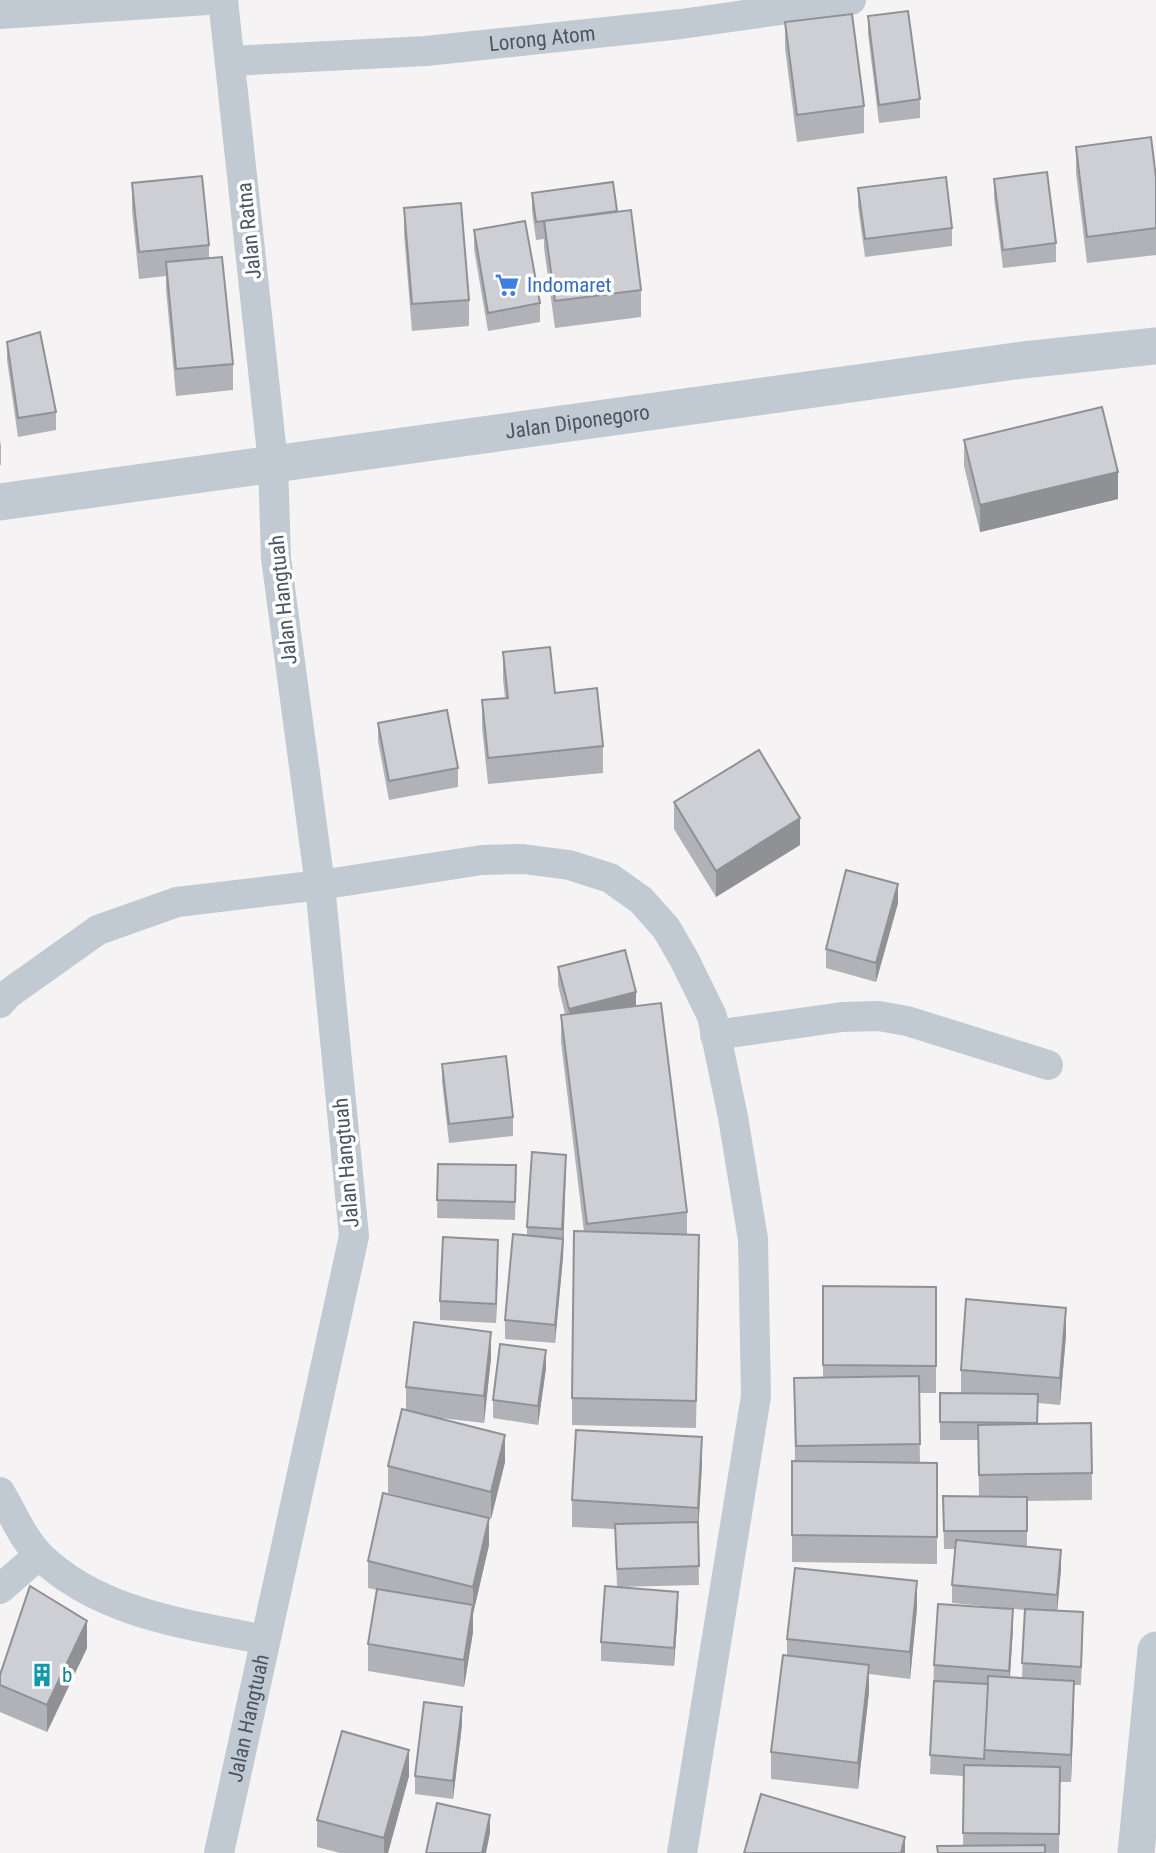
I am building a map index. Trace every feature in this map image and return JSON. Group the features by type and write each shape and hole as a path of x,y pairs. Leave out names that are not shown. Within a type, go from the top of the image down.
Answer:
{"street":[{"path":"0,14 207,0"},
{"name":"Jalan Ratna","path":"223,0 273,463"},
{"name":"Lorong Atom","path":"231,61 426,51 681,24 851,0"},
{"name":"Jalan Diponegoro","path":"0,502 1023,360 1156,346"},
{"name":"Jalan Hangtuah","path":"219,1853 354,1236 320,885 276,558 273,463"},
{"path":"0,1003 8,994 98,930 177,902 320,885 482,860 523,859 569,865 610,878 641,900 666,928 712,1016 733,1117 753,1238 756,1396 682,1853"},
{"path":"715,1035 842,1017 878,1016 907,1021 1048,1065"},
{"path":"0,1492 39,1555 108,1602 173,1621 265,1640"},
{"path":"0,1588 39,1555"},
{"path":"1136,1853 1149,1795 1156,1650"}],"building":[{"path":"908,11 920,99 879,105 868,16"},
{"path":"852,14 864,106 797,115 785,22"},
{"path":"1151,137 1156,178 1156,228 1087,237 1076,147"},
{"path":"1047,172 1056,243 1003,250 994,179"},
{"path":"202,176 209,245 139,252 132,183"},
{"path":"946,177 952,228 865,239 858,188"},
{"path":"613,182 617,211 536,222 532,193"},
{"path":"461,203 469,300 412,304 404,208"},
{"path":"631,210 641,290 555,301 544,221"},
{"name":"Indomaret","path":"525,221 540,303 488,313 474,230"},
{"path":"222,257 233,364 176,369 166,262"},
{"path":"40,332 56,412 18,418 7,342"},
{"path":"1102,407 1118,472 980,505 964,440"},
{"path":"550,647 555,693 597,688 603,746 488,758 482,700 508,698 503,652"},
{"path":"447,710 458,768 389,781 378,723"},
{"path":"759,750 800,818 716,871 674,802"},
{"path":"846,870 898,884 876,963 826,949"},
{"path":"625,950 636,992 569,1009 558,967"},
{"path":"661,1003 687,1212 587,1224 561,1015"},
{"path":"506,1056 513,1117 449,1124 442,1064"},
{"path":"532,1152 566,1155 562,1229 527,1227"},
{"path":"438,1164 516,1165 515,1202 437,1200"},
{"path":"574,1231 699,1235 696,1401 572,1398"},
{"path":"513,1234 563,1239 555,1325 505,1320"},
{"path":"443,1237 498,1240 496,1304 440,1301"},
{"path":"823,1286 936,1287 936,1366 823,1365"},
{"path":"966,1299 1066,1308 1060,1378 961,1370"},
{"path":"414,1322 491,1332 484,1396 406,1387"},
{"path":"500,1344 546,1350 538,1406 493,1400"},
{"path":"919,1376 920,1444 796,1446 794,1378"},
{"path":"940,1393 1038,1394 1037,1423 940,1422"},
{"path":"402,1409 505,1435 491,1492 388,1466"},
{"path":"1091,1423 1092,1473 979,1475 978,1425"},
{"path":"576,1430 702,1437 698,1508 572,1500"},
{"path":"792,1461 937,1463 937,1537 792,1535"},
{"path":"383,1493 489,1518 473,1587 368,1561"},
{"path":"943,1496 1027,1497 1027,1531 944,1531"},
{"path":"698,1522 699,1566 617,1569 615,1524"},
{"path":"956,1540 1061,1550 1057,1595 952,1585"},
{"path":"795,1568 917,1581 910,1652 787,1639"},
{"name":"b","path":"30,1586 87,1621 47,1705 0,1685 0,1675"},
{"path":"605,1586 678,1592 674,1648 601,1642"},
{"path":"377,1589 473,1605 464,1660 368,1644"},
{"path":"938,1604 1013,1609 1009,1671 934,1665"},
{"path":"1025,1609 1083,1612 1081,1667 1022,1663"},
{"path":"783,1655 869,1665 858,1763 771,1752"},
{"path":"988,1676 1074,1681 1071,1755 984,1750"},
{"path":"934,1681 988,1684 984,1759 930,1755"},
{"path":"424,1702 462,1707 453,1781 415,1776"},
{"path":"342,1731 409,1750 384,1838 317,1820"},
{"path":"964,1765 1060,1767 1059,1834 963,1833"},
{"path":"761,1794 905,1837 901,1853 744,1853"},
{"path":"437,1803 490,1815 482,1853 426,1853"},
{"path":"1045,1845 1045,1853 938,1853 937,1846"}],"place":[{"name":"Indomaret","path":"507,285"},
{"name":"b","path":"42,1675"}]}
